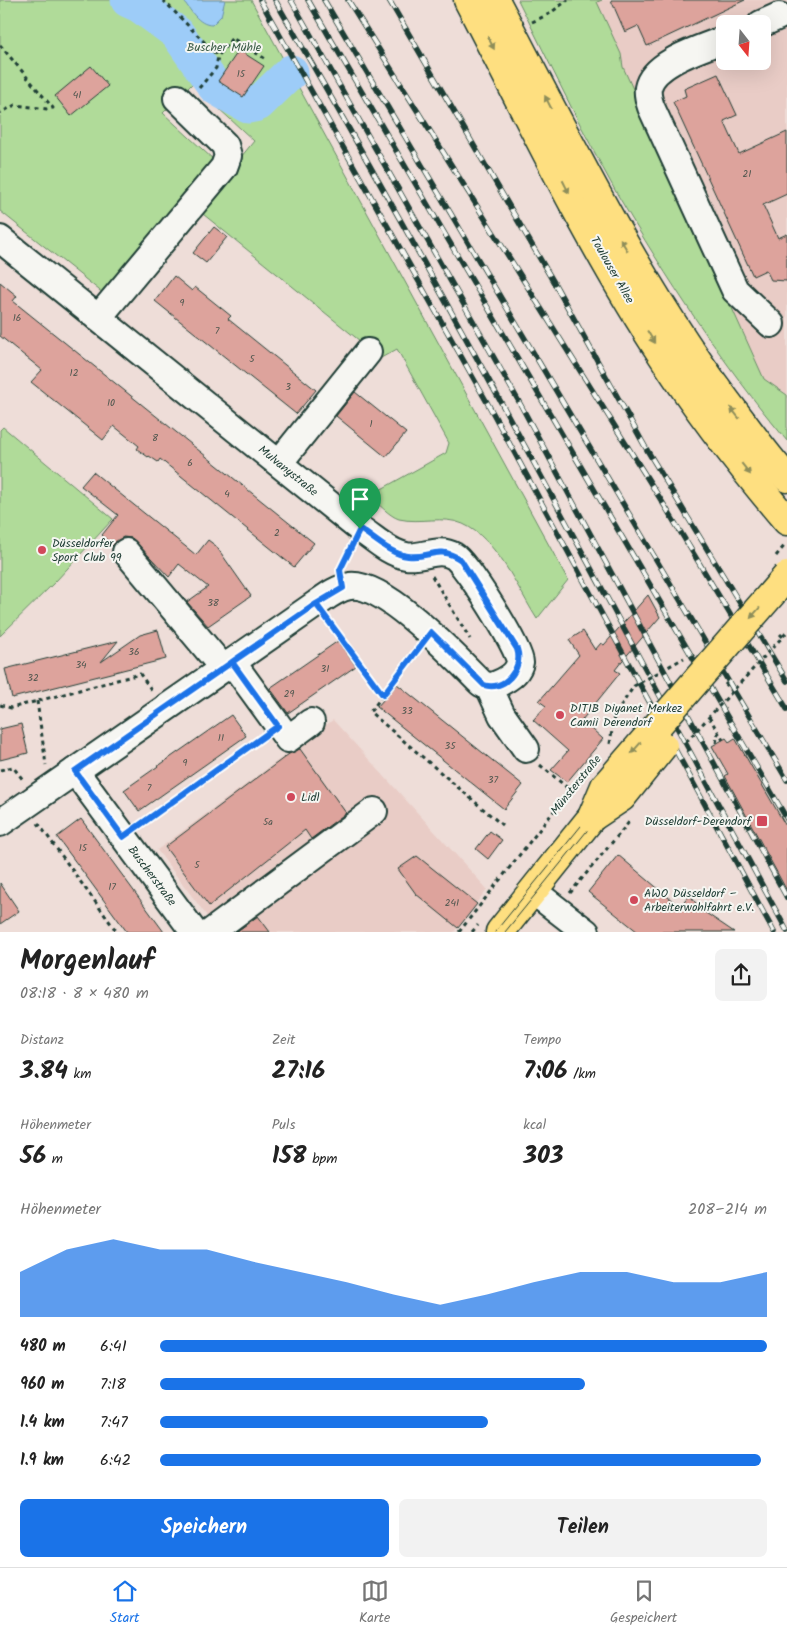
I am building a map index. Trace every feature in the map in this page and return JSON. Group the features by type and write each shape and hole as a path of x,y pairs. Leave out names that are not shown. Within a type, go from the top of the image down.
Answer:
{"main road":[{"name":"Toulouser Allee","path":"468,0 575,206 663,357 694,404 787,521"},
{"name":"Toulouser Allee","path":"495,0 612,224 649,287 717,390 787,478"},
{"name":"Münsterstraße","path":"500,932 592,817 605,786 622,764 787,576"},
{"name":"Münsterstraße","path":"592,817 622,797 648,763 787,604"}],"street":[{"path":"716,43 678,58 655,73 648,87 648,97 735,290 771,324"},
{"path":"98,318 224,167 228,156 225,145 177,98"},
{"name":"Mulvanystraße","path":"0,239 360,529 400,555 420,556 443,552 461,560 517,649 520,663 517,670 504,681 489,687"},
{"path":"279,463 368,352"},
{"path":"126,552 227,665 288,739 311,722"},
{"path":"0,823 316,604 343,588 351,586 365,588 397,606 431,632 481,683 489,687 502,715 526,749"},
{"name":"Buscherstraße","path":"75,771 194,932"},
{"path":"211,932 374,811"},
{"path":"533,891 586,932"}],"path":[{"path":"163,0 218,56"},
{"path":"511,30 549,14 568,0"},
{"path":"200,86 216,68 218,56 232,38 264,58"},
{"path":"0,44 53,108 47,110 15,105 0,113"},
{"path":"343,588 340,570 360,529"},
{"path":"420,556 473,644"},
{"path":"316,604 383,695"},
{"path":"431,632 370,712 502,825"},
{"path":"721,705 781,636 787,632"},
{"name":"Münsterstraße","path":"604,750 610,744 614,716 634,686 688,656"},
{"path":"0,705 10,708 140,674 165,708"},
{"path":"728,687 733,692"},
{"path":"37,701 37,797"},
{"path":"709,717 723,740"},
{"path":"123,837 278,726"},
{"path":"716,743 719,732"},
{"path":"0,770 13,767 37,797 117,932"},
{"path":"543,768 571,789"},
{"name":"Münsterstraße","path":"459,932 588,770"},
{"path":"565,898 611,845"}],"shaded area":[{"path":"598,0 787,0 787,413 740,352 583,7"},
{"path":"333,720 487,889 454,932 219,932 157,850"}],"green space":[{"path":"0,0 251,0 568,580 537,619 506,566 486,541 475,531 455,521 399,519 387,512 369,496 446,453 449,443 397,349 381,358 198,210 254,141 192,84 163,113 215,161 109,298 0,211"},
{"path":"518,0 602,0 597,2 621,54 623,67 764,379 787,395 787,441 696,320 635,224 590,144"},
{"name":"Düsseldorfer Sport Club 99","path":"3,427 113,519 56,581 0,636 0,430"}],"water":[{"path":"183,0 225,0 221,16 212,25 199,19"}],"building":[{"path":"611,0 745,0 647,46 638,26 625,32"},
{"name":"Buscher Mühle","path":"239,50 264,66 243,97 218,81"},
{"path":"91,66 108,86 71,116 55,96"},
{"path":"718,74 737,115 724,121 739,154 787,132 787,194 763,205 778,238 787,234 787,281 771,280 766,270 753,276 673,102 686,96 684,89"},
{"path":"214,227 227,237 206,263 193,253"},
{"path":"174,276 192,291 195,287 231,316 228,319 316,390 296,414 155,301"},
{"path":"0,282 17,296 13,301 314,543 294,567 160,459 158,462 137,449 139,446 114,426 103,440 31,382 42,370 0,336"},
{"path":"355,392 406,433 386,457 336,416"},
{"path":"93,472 196,555 208,540 216,546 251,596 208,626 187,602 208,587 179,564 169,577 132,538 123,537 112,546 102,535 118,515 81,486"},
{"name":"DITIB Diyanet Merkez Camii Derendorf","path":"648,595 660,617 615,670 620,673 582,720 603,739 567,782 551,770 568,751 533,720 546,706 539,701 579,655 569,640 583,631 595,650 601,643 604,645"},
{"path":"158,630 166,659 12,698 5,669 118,641 101,662 140,635"},
{"path":"338,641 356,666 288,713 270,688"},
{"path":"397,684 523,785 504,809 377,707"},
{"path":"231,715 246,736 139,811 124,790"},
{"path":"21,724 28,753 0,760 0,729"},
{"path":"726,738 729,742 735,738 787,828 787,891 725,776 728,774 712,746"},
{"path":"300,749 346,813 311,839 305,830 209,906 165,847 289,754"},
{"path":"81,819 164,932 127,932 57,837"},
{"path":"490,831 502,840 488,859 476,849"},
{"name":"AWO Düsseldorf – Arbeiterwohlfahrt e.V.","path":"618,855 680,907 690,895 700,909 734,932 638,932 588,892"},
{"path":"417,856 477,904 458,928 416,894 398,869"},
{"path":"0,883 19,911 0,924"},
{"path":"258,916 270,932 236,932"}],"waterway":[{"path":"128,0 139,5 177,33 215,87 248,106 258,104 291,72"}],"tram line":[{"path":"495,932 658,731 787,584"},
{"path":"505,932 625,784 787,597"}],"railway":[{"path":"260,0 488,404 774,932"},
{"path":"275,0 471,347 787,931"},
{"path":"291,0 518,400 787,898"},
{"path":"308,0 787,819"},
{"path":"324,0 787,780"},
{"path":"348,0 666,508 787,709"},
{"path":"389,0 553,281 647,450 787,681"}],"place":[{"name":"Düsseldorfer Sport Club 99","path":"42,550"},
{"name":"DITIB Diyanet Merkez Camii Derendorf","path":"560,715"},
{"name":"Lidl","path":"291,797"},
{"name":"Düsseldorf-Derendorf","path":"762,821"},
{"name":"AWO Düsseldorf – Arbeiterwohlfahrt e.V.","path":"634,900"}],"route":[{"path":"360,529 340,570 343,588 316,604 232,662 278,726 123,837 75,771 232,662 274,633 316,604 358,664 383,695 431,632 484,685 489,687 504,681 517,670 520,663 517,649 461,560 448,553 438,551 414,557 400,555 360,529"}]}
